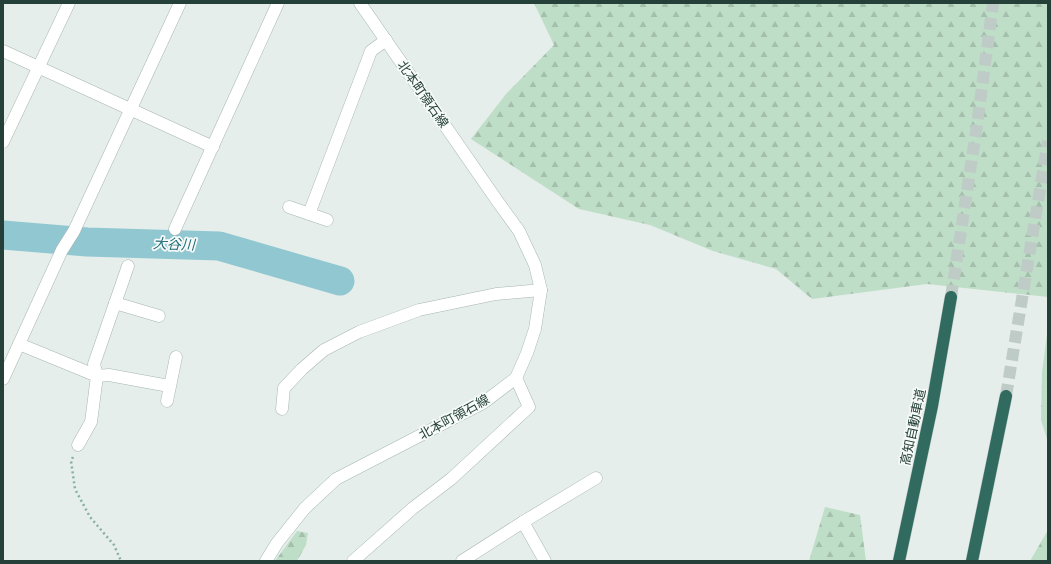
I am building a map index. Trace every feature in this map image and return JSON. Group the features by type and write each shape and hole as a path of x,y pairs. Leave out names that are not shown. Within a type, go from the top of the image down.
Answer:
{"highway":[{"name":"高知自動車道","path":"899,561 932,406 951,297"},
{"path":"972,561 1006,396"}],"street":[{"path":"3,142 69,3"},
{"path":"3,379 62,250 74,231 180,3"},
{"path":"175,229 278,3"},
{"name":"北本町領石線","path":"266,561 277,543 305,508 336,479 483,404 516,378 527,354 535,329 541,290 535,265 519,231 360,3"},
{"path":"309,214 371,51 386,40"},
{"path":"3,51 213,147"},
{"path":"289,207 327,220"},
{"path":"78,445 91,422 97,376 94,364 128,266"},
{"path":"282,409 284,388 302,369 324,350 358,332 419,310 496,294 541,290"},
{"path":"115,303 159,316"},
{"path":"19,344 97,376 109,375 169,386"},
{"path":"167,401 176,357"},
{"path":"352,561 413,508 451,479 529,406 516,378"},
{"path":"462,561 596,478"},
{"path":"523,522 545,561"}],"path":[{"path":"78,445 72,460 75,489 90,517 114,545 121,561"}],"green space":[{"path":"534,3 1048,3 1048,297 927,284 812,299 776,269 713,251 650,225 579,209 471,139 506,94 554,45"},
{"path":"1048,326 1048,442 1041,420 1042,373"},
{"path":"825,507 860,515 866,561 809,561"},
{"path":"1048,530 1048,561 1030,561"},
{"path":"297,531 308,533 306,545 297,561 275,561"}],"waterway":[{"name":"大谷川","path":"3,235 87,242 219,246 340,281"}],"tunnel":[{"path":"951,297 977,125 993,3"},
{"path":"1006,396 1048,141"}]}
